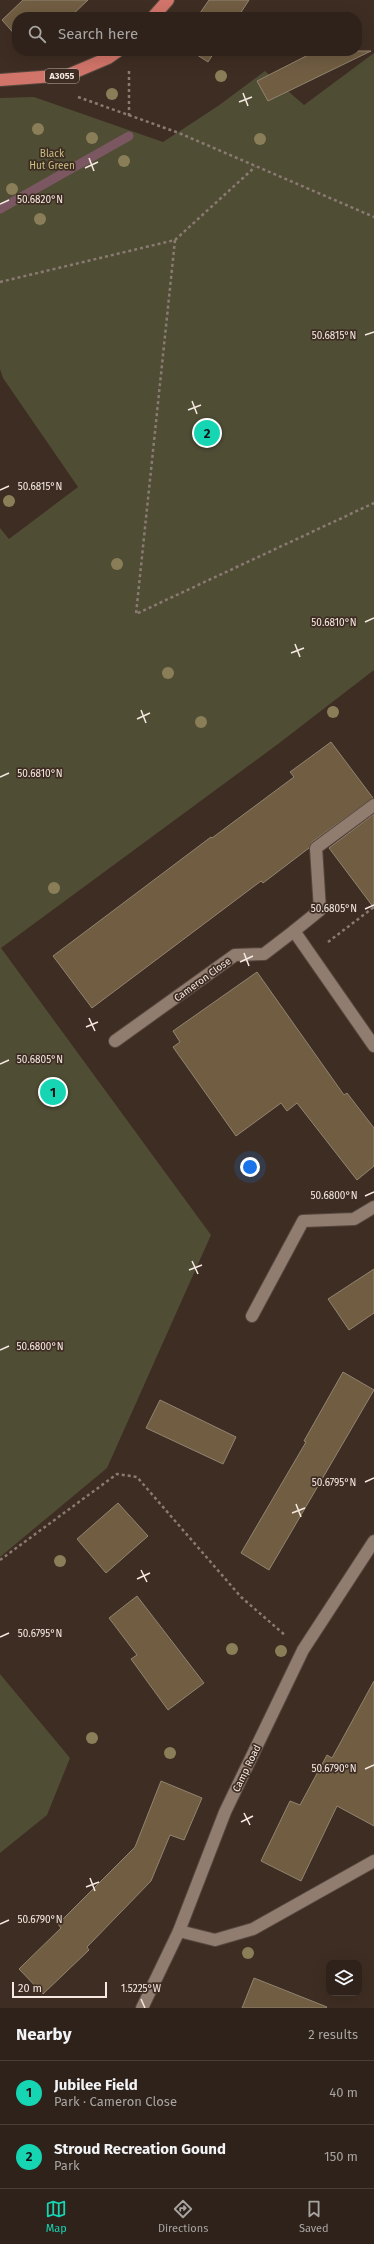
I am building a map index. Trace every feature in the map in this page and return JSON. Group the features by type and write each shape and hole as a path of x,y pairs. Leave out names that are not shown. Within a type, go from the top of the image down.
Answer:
{"main road":[{"path":"157,12 168,0"},
{"name":"A3055","path":"0,80 68,76 111,56"}],"street":[{"name":"Cameron Close","path":"115,1041 235,956 264,954 320,910 316,848 374,805"},
{"path":"294,931 374,1046"},
{"path":"252,1316 303,1221 354,1219 374,1207"},
{"name":"Camp Road","path":"142,2008 179,1931 225,1812 303,1650 374,1541"},
{"path":"179,1931 215,1940 253,1929 374,1861"}],"path":[{"path":"128,69 129,116"},
{"path":"72,94 179,134 374,217"},
{"path":"0,282 175,240 255,167"},
{"path":"175,240 136,614 374,503"},
{"path":"312,955 374,907"},
{"path":"0,1560 117,1474 137,1477 241,1597 303,1650"}],"green space":[{"name":"Black Hut Green","path":"374,53 374,670 278,744 1,948 211,1235 107,1468 0,1557 0,528 9,539 78,487 3,378 0,369 0,98 34,97 163,142 218,106 265,71 304,105"},
{"path":"0,1674 70,1758 47,1815 0,1853"}],"building":[{"path":"23,0 88,0 75,12 12,12 12,31 2,20"},
{"path":"209,0 249,0 241,12 201,12"},
{"path":"362,51 371,51 362,55"},
{"path":"199,56 212,56 208,62"},
{"path":"306,56 361,56 268,101 257,81"},
{"path":"331,742 373,798 312,842 309,848 263,883 261,881 92,1008 53,956 211,837 212,838 294,777 290,772"},
{"path":"374,814 374,908 329,848"},
{"path":"257,972 344,1095 347,1093 374,1128 374,1166 357,1180 297,1103 287,1111 281,1103 236,1136 173,1047 180,1042 173,1031"},
{"path":"374,1269 374,1313 349,1330 328,1299"},
{"path":"343,1372 374,1390 269,1570 241,1553 306,1442 304,1441"},
{"path":"160,1400 236,1437 223,1464 146,1428"},
{"path":"118,1503 148,1536 106,1573 77,1539"},
{"path":"137,1596 204,1683 168,1710 131,1659 137,1655 109,1618"},
{"path":"374,1681 374,1826 337,1806 301,1881 261,1861 290,1801 300,1805 327,1755 332,1758"},
{"path":"161,1781 202,1798 184,1840 170,1835 151,1881 87,1947 89,1950 43,1994 19,1969 61,1928 58,1924 135,1847"},
{"path":"254,1978 327,2007 242,2008"}],"waterway":[{"path":"0,209 129,136"}],"place":[{"name":"Stroud Recreation Gound","path":"207,433"},
{"name":"Jubilee Field","path":"53,1092"}]}
